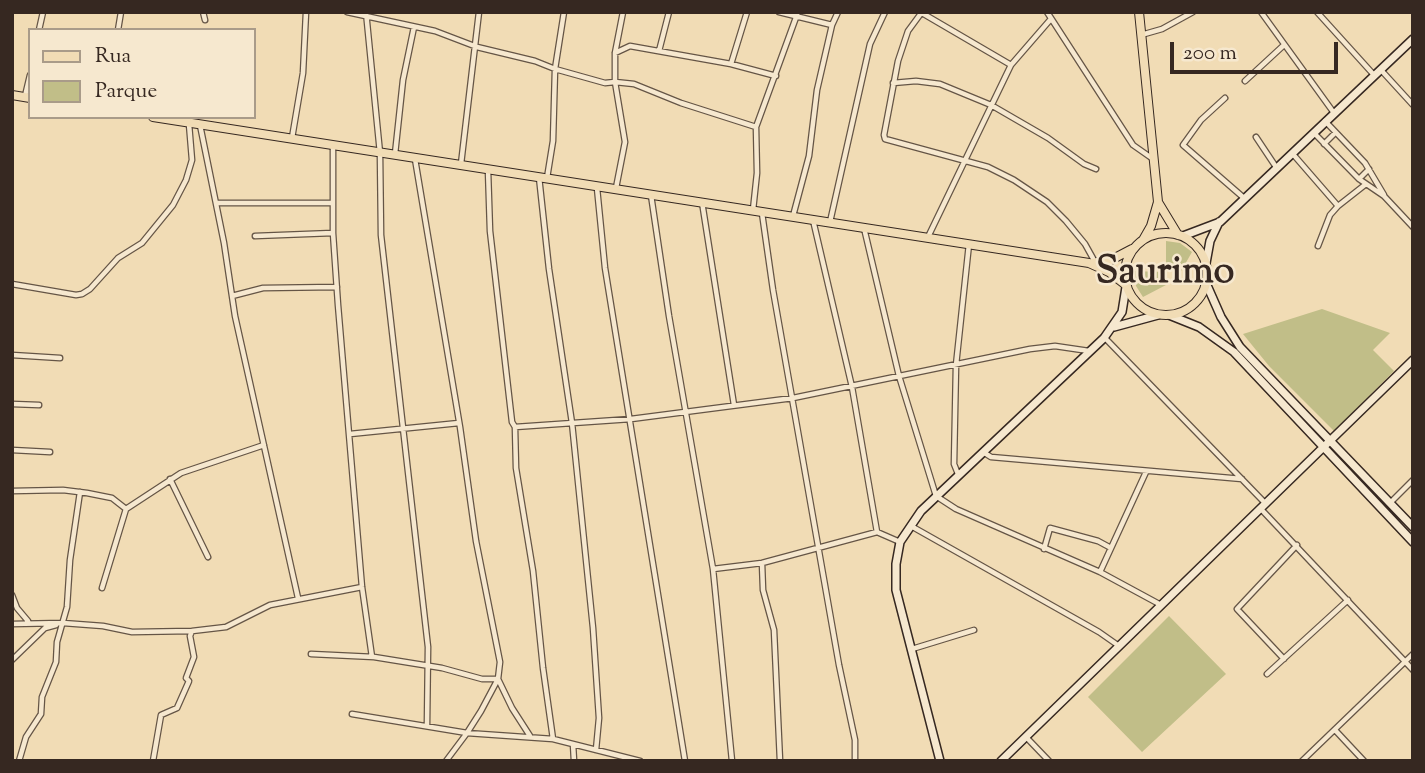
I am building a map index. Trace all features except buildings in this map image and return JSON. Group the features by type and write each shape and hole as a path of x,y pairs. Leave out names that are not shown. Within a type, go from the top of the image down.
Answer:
{"main road":[{"path":"1139,12 1158,202 1151,226 1143,240"},
{"path":"12,95 27,97"},
{"path":"165,119 1093,263 1111,260 1160,233 1181,236"},
{"path":"1093,263 1126,286 1137,303 1157,315 1180,313 1197,302 1206,283 1206,262 1197,247 1181,236 1158,202"},
{"path":"1126,286 1125,266 1133,248"}],"street":[{"path":"203,12 205,20"},
{"path":"292,139 303,74 306,12"},
{"path":"347,12 435,31 477,47 535,61 605,83 634,84 681,103 756,127"},
{"path":"461,165 477,47 479,12"},
{"path":"564,12 555,69 553,141 543,177 549,269 572,423 593,628 600,718 596,750"},
{"path":"616,188 625,142 615,82 615,53 623,12"},
{"path":"659,51 669,12"},
{"path":"731,64 747,12"},
{"path":"779,12 798,14 832,25"},
{"path":"793,216 809,156 817,90 832,25 838,12"},
{"path":"830,222 864,65 870,44 885,12"},
{"path":"1047,12 1133,145 1153,159"},
{"path":"1141,35 1161,29 1193,12"},
{"path":"1261,12 1334,113"},
{"path":"1317,12 1413,105"},
{"path":"1011,65 922,13 908,31 893,83 885,139 988,167 1014,180 1041,197 1066,221 1086,244 1093,263"},
{"path":"365,14 380,153 381,235 428,647 427,726"},
{"path":"798,14 756,127 758,211 839,665 855,740 855,761"},
{"path":"927,238 1011,65 1050,20"},
{"path":"395,155 403,80 414,27"},
{"path":"1206,262 1210,241 1220,222 1413,39"},
{"path":"1245,81 1284,45"},
{"path":"615,53 630,46 731,64 776,76"},
{"path":"893,83 916,81 940,84 991,105 1048,138 1071,157 1096,169"},
{"path":"1225,98 1201,120 1183,145 1244,198"},
{"path":"1325,121 1369,170 1384,196 1413,227"},
{"path":"12,285 82,294 90,289 118,258 142,243 173,205 186,180 192,160 189,123"},
{"path":"200,125 217,203 232,296 298,598"},
{"path":"1313,132 1359,179 1384,196"},
{"path":"1324,144 1335,133"},
{"path":"1256,137 1276,167"},
{"path":"332,146 337,287 362,587 372,657"},
{"path":"1292,153 1338,206"},
{"path":"415,158 459,423 475,541 500,662 498,679 467,733 446,761"},
{"path":"488,169 490,231 512,422 515,426 516,468 533,570 553,739"},
{"path":"1359,179 1369,170"},
{"path":"1318,246 1330,215 1366,184"},
{"path":"596,185 605,268 685,761"},
{"path":"650,194 713,569 732,761"},
{"path":"217,203 333,202"},
{"path":"702,202 734,405"},
{"path":"813,220 852,387 877,533"},
{"path":"1181,236 1220,222"},
{"path":"864,228 899,376 936,496 956,509 1100,572 1161,605"},
{"path":"255,236 333,233"},
{"path":"958,474 954,464 956,365 969,244"},
{"path":"1206,283 1237,350 1322,447 1413,542"},
{"path":"940,761 896,590 896,564 900,542 909,525 958,474 1104,338 1125,304 1126,286"},
{"path":"232,296 263,288 337,287"},
{"path":"1113,327 1157,315"},
{"path":"1169,315 1199,327 1237,350 1413,527"},
{"path":"1104,338 1241,479 1297,545 1413,670"},
{"path":"515,426 631,419 793,398 1030,349 1055,346 1089,351"},
{"path":"12,355 60,358"},
{"path":"1001,761 1413,360"},
{"path":"12,404 39,405"},
{"path":"350,434 459,423"},
{"path":"102,588 126,509 170,478 264,444"},
{"path":"12,450 50,452"},
{"path":"982,451 991,457 1241,479"},
{"path":"1100,572 1146,472"},
{"path":"170,478 208,557"},
{"path":"1390,503 1413,480"},
{"path":"12,491 80,492 112,498 126,509"},
{"path":"19,761 26,737 41,714 42,697 55,662 63,623 80,492"},
{"path":"909,525 1120,646"},
{"path":"1044,548 1050,528 1072,533 1111,548"},
{"path":"713,569 762,563 877,533 900,542"},
{"path":"1283,659 1237,608 1297,545"},
{"path":"762,563 763,590 774,630 780,761"},
{"path":"12,624 63,623 103,626 132,632 192,632 226,628 270,605 362,587"},
{"path":"12,595 17,608 29,622"},
{"path":"1267,674 1348,600"},
{"path":"12,660 45,628 63,623"},
{"path":"911,649 974,630"},
{"path":"153,761 161,715 177,708 188,681 186,678 194,657 190,636 192,632"},
{"path":"311,654 372,657 482,679 498,679"},
{"path":"1302,761 1413,654"},
{"path":"498,679 530,737"},
{"path":"352,714 467,733 553,739 640,761"},
{"path":"1335,730 1364,761"},
{"path":"1026,736 1049,761"},
{"path":"573,744 573,761"}],"green space":[{"path":"1166,241 1180,243 1192,252 1180,273 1175,273 1171,267 1166,266"},
{"path":"1135,271 1159,272 1166,285 1143,297 1136,286"},
{"path":"1322,309 1390,333 1373,350 1394,371 1334,431 1269,366 1243,334"},
{"path":"1169,616 1226,674 1142,752 1088,697"}],"district":[{"name":"Saurimo","path":"1165,276"}]}
